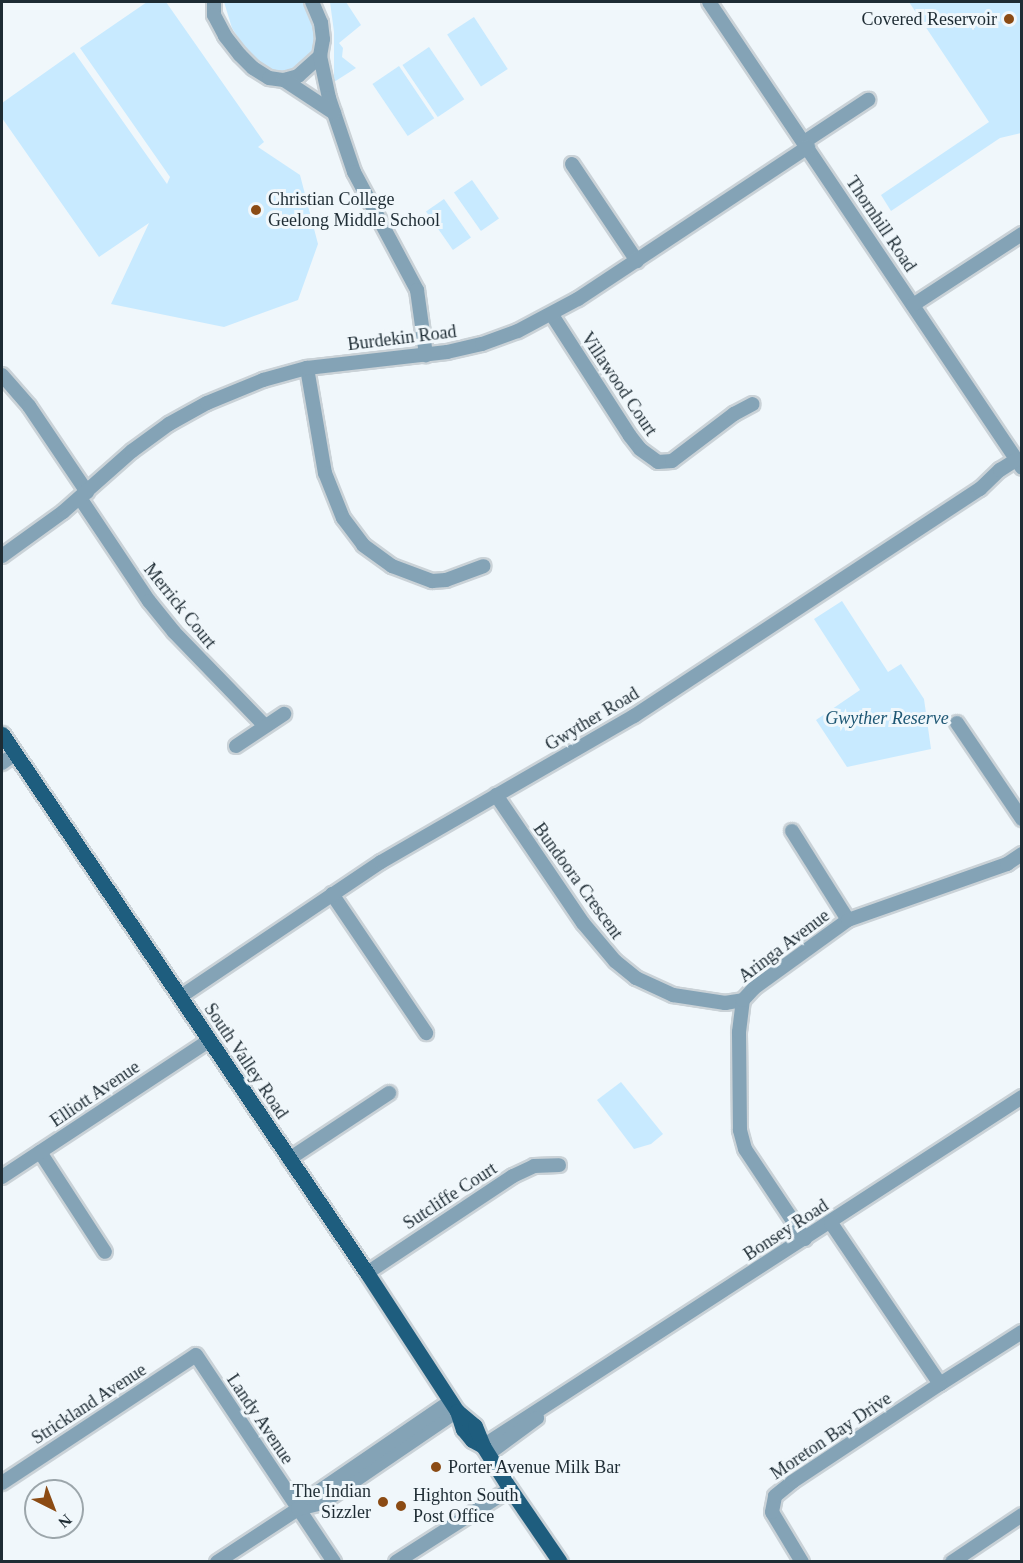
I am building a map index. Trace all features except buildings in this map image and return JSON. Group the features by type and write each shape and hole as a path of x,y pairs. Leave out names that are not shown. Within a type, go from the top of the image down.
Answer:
{"main road":[{"name":"South Valley Road","path":"2,734 8,758 180,998 367,1273 454,1406 473,1422 486,1450 510,1489 560,1562"}],"street":[{"path":"214,2 214,15 240,55 253,68 269,78 284,80 298,76 320,57"},
{"path":"312,2 321,23 323,39 320,57 334,113 354,171 368,202 413,279 421,305 426,355"},
{"name":"Thornhill Road","path":"709,2 1019,464"},
{"path":"284,80 334,113"},
{"name":"Burdekin Road","path":"2,556 84,495 132,451 169,424 236,390 307,368 426,355 482,344 552,315 637,261 868,100"},
{"path":"572,164 637,261"},
{"path":"914,305 1022,234"},
{"name":"Villawood Court","path":"552,315 630,436 640,449 658,462 672,461 734,414 753,404"},
{"path":"307,368 325,473 343,518 363,545 392,566 432,580 446,580 484,567"},
{"name":"Merrick Court","path":"2,375 29,406 149,601 174,632 265,726"},
{"name":"Gwyther Road","path":"180,998 402,849 634,716 980,489 1000,470 1019,464"},
{"path":"236,746 284,714"},
{"path":"957,723 1022,819"},
{"name":"Bundoora Crescent","path":"496,795 583,922 615,961 636,978 673,995 726,1003 743,1000"},
{"path":"792,831 848,920"},
{"name":"Aringa Avenue","path":"805,1239 745,1149 740,1130 739,1032 743,1000 754,988 848,920 1007,864 1022,854"},
{"path":"333,894 426,1033"},
{"name":"Elliott Avenue","path":"2,1177 208,1041"},
{"path":"289,1159 389,1093"},
{"name":"Bonsey Road","path":"486,1450 569,1392 1022,1097"},
{"path":"40,1152 105,1252"},
{"name":"Sutcliffe Court","path":"367,1273 513,1176 534,1167 559,1165"},
{"path":"831,1223 940,1384"},
{"name":"Moreton Bay Drive","path":"802,1562 771,1512 775,1496 792,1482 1022,1332"},
{"name":"Strickland Avenue","path":"2,1483 196,1355"},
{"name":"Landy Avenue","path":"196,1355 334,1562"},
{"path":"217,1562 298,1509 322,1503 454,1406"},
{"path":"396,1562 510,1489"},
{"path":"952,1562 1022,1515"}],"green space":[{"path":"147,2 166,2 264,142 258,147 300,175 318,244 298,300 224,327 111,304 149,223 99,257 2,118 2,103 74,52 167,184 170,177 80,48"},
{"path":"224,2 303,2 315,33 314,46 308,58 295,70 287,72 261,65 244,47 232,28"},
{"path":"330,2 346,2 361,25 339,43 343,48 342,57 356,68 334,82 334,32"},
{"path":"909,2 1021,2 1021,133 1000,138 891,211 881,195 989,122"},
{"path":"474,17 508,69 481,86 447,34"},
{"path":"429,47 464,99 438,117 402,65"},
{"path":"399,66 434,118 408,136 372,84"},
{"path":"472,180 499,219 481,231 454,193"},
{"path":"444,199 471,238 453,250 426,212"},
{"name":"Gwyther Reserve","path":"842,601 888,672 901,664 924,699 931,749 847,767 816,720 860,690 814,619"},
{"path":"621,1082 663,1134 651,1144 634,1149 597,1100"}],"place":[{"name":"Covered Reservoir","path":"1009,19"},
{"name":"Christian College Geelong Middle School","path":"256,210"},
{"name":"Porter Avenue Milk Bar","path":"436,1467"},
{"name":"The Indian Sizzler","path":"383,1502"},
{"name":"Highton South Post Office","path":"401,1506"}]}
